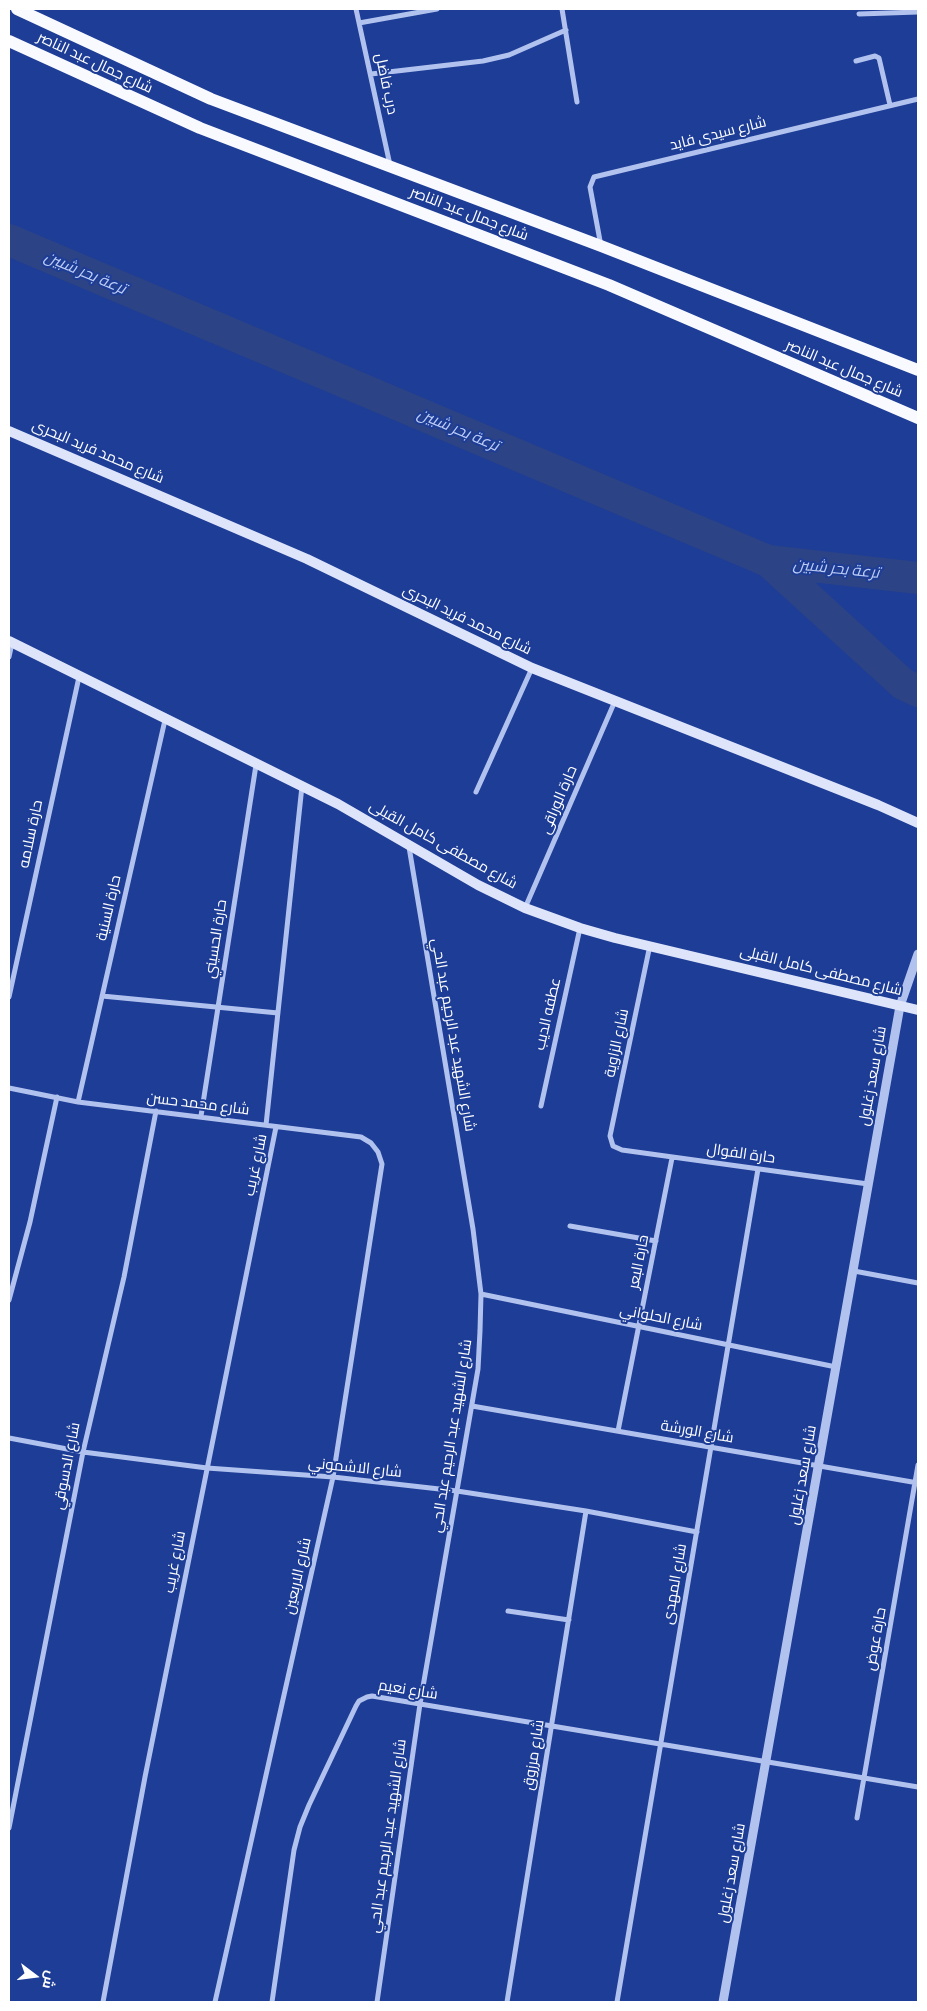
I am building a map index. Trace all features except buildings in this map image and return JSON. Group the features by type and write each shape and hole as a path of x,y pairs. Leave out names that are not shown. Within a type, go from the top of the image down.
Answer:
{"main road":[{"name":"شارع جمال عبد الناصر","path":"21,10 211,99 390,165 918,370"},
{"name":"شارع جمال عبد الناصر","path":"9,41 200,128 609,286 918,418"},
{"name":"شارع محمد فريد البحرى","path":"9,431 307,559 532,668 878,805 918,823"},
{"name":"شارع مصطفى كامل القبلى","path":"10,642 256,765 302,786 478,885 526,908 580,928 918,1010"}],"street":[{"name":"درب فاضل","path":"356,9 390,165"},
{"path":"360,23 437,9"},
{"path":"562,9 577,102"},
{"path":"859,14 915,11"},
{"path":"371,74 483,61 510,55 566,30"},
{"path":"856,60 875,56 879,58 890,105"},
{"name":"شارع سيدى فايد","path":"601,246 590,188 594,177 918,98"},
{"path":"9,657 10,642"},
{"path":"476,792 532,668"},
{"name":"حارة سلامه","path":"9,997 79,677"},
{"name":"حارة الوراقى","path":"526,908 615,702"},
{"name":"حارة السنية","path":"78,1102 165,720"},
{"name":"حارة الحسيني","path":"201,1116 256,765"},
{"name":"شارع غريب","path":"266,1125 302,786"},
{"name":"شارع الشهيد عبد الرحيم عبد الحي","path":"377,2002 420,1704 478,1369 480,1294 473,1229 408,844"},
{"name":"عطفه الديب","path":"541,1106 580,928"},
{"name":"شارع الزاوية","path":"612,1146 610,1136 650,945"},
{"name":"شارع سعد زغلول","path":"723,2002 900,1006 918,954"},
{"path":"102,996 278,1013"},
{"name":"شارع محمد حسن","path":"9,1088 78,1102 361,1137 371,1143 378,1152"},
{"path":"9,1300 30,1222 57,1097"},
{"name":"شارع الدسوقي","path":"9,1828 82,1452 124,1277 156,1111"},
{"name":"شارع غريب","path":"103,2002 145,1776 276,1127"},
{"name":"حارة الفوال","path":"612,1146 616,1150 868,1184"},
{"name":"شارع الاربعين","path":"215,2002 333,1477 381,1175 382,1164 378,1152"},
{"name":"حارة البعر","path":"618,1431 672,1158"},
{"name":"شارع المهدى","path":"617,2002 659,1743 712,1447 758,1170"},
{"path":"570,1226 656,1242"},
{"path":"854,1271 918,1283"},
{"name":"شارع الحلواني","path":"480,1294 836,1367"},
{"name":"شارع الورشة","path":"472,1406 917,1482"},
{"name":"شارع الاشموني","path":"9,1438 82,1452 206,1468 333,1477 457,1492 586,1511 697,1532"},
{"name":"حارة عوض","path":"858,1818 917,1482 918,1465"},
{"name":"شارع مرزوق","path":"507,2002 586,1511"},
{"path":"508,1612 569,1620"},
{"name":"شارع نعيم","path":"272,2002 294,1850 300,1827 308,1806 356,1706 363,1698 372,1696 918,1787"}],"waterway":[{"name":"ترعة بحر شبين","path":"9,240 768,561 918,578"},
{"path":"768,561 903,684 918,691"}]}
